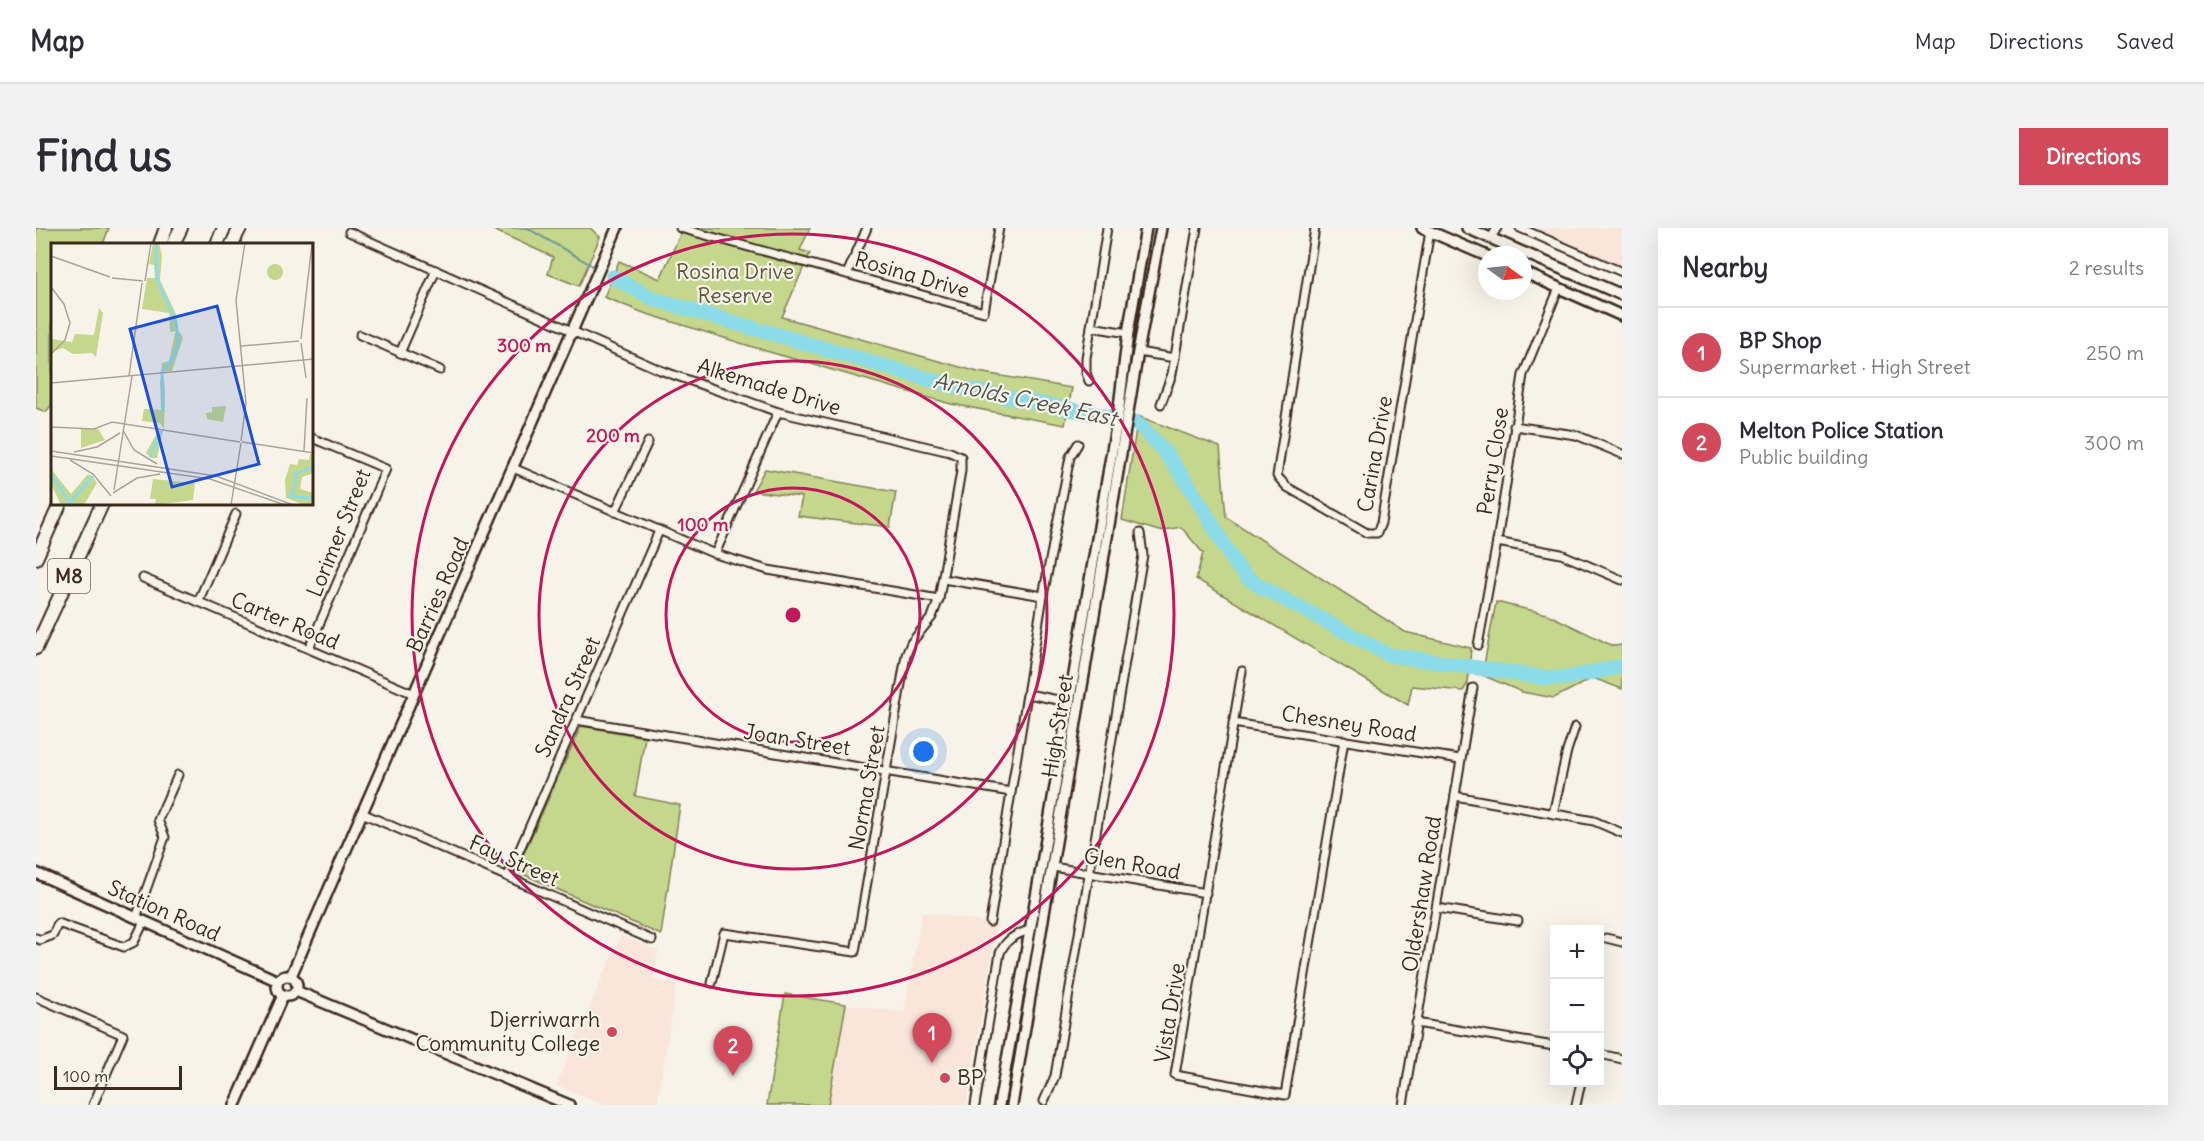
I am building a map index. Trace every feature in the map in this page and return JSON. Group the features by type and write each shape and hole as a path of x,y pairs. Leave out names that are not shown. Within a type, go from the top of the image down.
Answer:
{"highway":[{"path":"160,243 166,228"},
{"path":"174,243 181,228"},
{"path":"217,243 224,228"},
{"path":"232,243 240,228"},
{"name":"M8","path":"36,558 59,506"},
{"name":"M8","path":"36,648 101,506"}],"street":[{"name":"Barries Road","path":"291,976 572,330 592,290 617,228"},
{"name":"Rosina Drive","path":"680,228 984,312 999,228"},
{"path":"847,274 867,228"},
{"path":"1089,381 1085,366 1107,228"},
{"name":"High Street","path":"999,1105 1118,415 1125,350 1146,228"},
{"name":"High Street","path":"1012,1105 1138,352 1161,228"},
{"path":"1161,404 1168,390 1175,358 1197,228"},
{"name":"Carina Drive","path":"1315,228 1277,476 1287,487 1367,533 1377,533 1381,523 1426,230"},
{"path":"1467,228 1622,295"},
{"path":"1491,238 1497,228"},
{"path":"1520,228 1622,272"},
{"path":"1426,230 1478,252"},
{"name":"Alkemade Drive","path":"349,232 660,370 778,412 950,452 961,457"},
{"path":"400,353 436,270"},
{"path":"1559,288 1568,271"},
{"path":"1532,276 1622,316"},
{"name":"Perry Close","path":"1478,645 1497,542 1514,426 1527,363 1559,288"},
{"path":"1091,327 1141,335"},
{"path":"360,335 440,370"},
{"path":"1125,350 1175,358"},
{"path":"715,554 778,412"},
{"path":"1514,426 1576,435 1622,454"},
{"name":"Lorimer Street","path":"309,648 386,469 314,439"},
{"path":"615,512 648,441"},
{"name":"High Street","path":"990,922 1043,596 1070,457 1078,444"},
{"name":"Norma Street","path":"712,982 724,933 855,952 906,655 911,643 932,617 939,599 961,457"},
{"path":"513,468 715,554 768,570 939,599"},
{"path":"198,602 236,514"},
{"name":"Sandra Street","path":"508,876 659,531"},
{"path":"1044,1101 1054,1076 1090,873 1143,555 1140,533"},
{"path":"1497,542 1561,554 1622,580"},
{"name":"Carter Road","path":"143,578 414,694"},
{"path":"943,579 1043,596"},
{"name":"Vista Drive","path":"1242,671 1175,1075 1285,1095 1344,740"},
{"name":"Oldershaw Road","path":"1403,1105 1473,688"},
{"name":"High Street","path":"1028,694 1068,702"},
{"path":"1068,702 1080,702"},
{"name":"Joan Street","path":"576,720 1011,792"},
{"name":"Chesney Road","path":"1233,723 1460,759"},
{"path":"1553,814 1567,751 1575,727"},
{"path":"36,938 40,940 53,935 58,923 124,947 134,942 165,837 159,820 178,775"},
{"path":"1455,796 1594,821 1622,833"},
{"name":"Fay Street","path":"362,813 652,940"},
{"path":"1042,863 1053,867"},
{"name":"Glen Road","path":"1053,867 1206,893"},
{"name":"Station Road","path":"36,873 278,981"},
{"path":"1437,908 1518,921"},
{"path":"975,1105 1000,953 1004,944 1013,936 1029,930"},
{"path":"1606,938 1622,942"},
{"path":"284,976 291,976 296,981 296,991 291,995 283,995 278,990 278,981 284,976"},
{"path":"296,991 569,1105"},
{"path":"239,1104 283,995"},
{"path":"36,997 123,1035 93,1105"},
{"path":"1416,1023 1550,1045"},
{"path":"1604,1055 1622,1059"},
{"path":"1576,1105 1580,1087"}],"shaded area":[{"path":"1531,228 1622,228 1622,270 1585,254"},
{"path":"922,912 997,924 966,1105 828,1105 846,1004 904,1013"},
{"name":"Djerriwarrh Community College","path":"621,935 658,951 653,980 677,984 657,1105 603,1105 556,1085"}],"green space":[{"path":"36,228 109,228 103,243 51,243 51,405 46,412 36,408"},
{"path":"489,228 590,228 600,237 579,286 548,274 553,257"},
{"name":"Rosina Drive Reserve","path":"683,228 810,228 800,250 810,253 782,317 978,372 1072,388 1065,425 951,404 766,351 644,313 604,297 619,261 660,279"},
{"path":"1138,416 1220,447 1226,517 1405,632 1471,648 1468,683 1463,691 1412,686 1408,705 1196,579 1203,553 1181,527 1159,531 1122,520"},
{"path":"765,469 896,492 890,527 798,516 802,497 753,491"},
{"path":"1496,602 1547,614 1613,646 1622,645 1622,689 1593,678 1554,698 1522,692 1482,675"},
{"path":"581,726 645,737 635,796 680,805 661,935 516,871"},
{"path":"785,994 846,1004 828,1105 767,1105"}],"waterway":[{"name":"Arnolds Creek East","path":"527,228 593,266"},
{"name":"Arnolds Creek East","path":"607,274 613,277"},
{"name":"Arnolds Creek East","path":"613,277 654,299 755,329"},
{"name":"Arnolds Creek East","path":"764,331 955,387 1135,422 1165,452 1203,508 1235,564 1247,577 1261,587 1389,655 1546,678 1567,678 1622,666"}],"place":[{"name":"Djerriwarrh Community College","path":"612,1032"},
{"name":"BP Shop","path":"932,1063"},
{"name":"Melton Police Station","path":"733,1076"},
{"name":"BP","path":"945,1078"}]}
